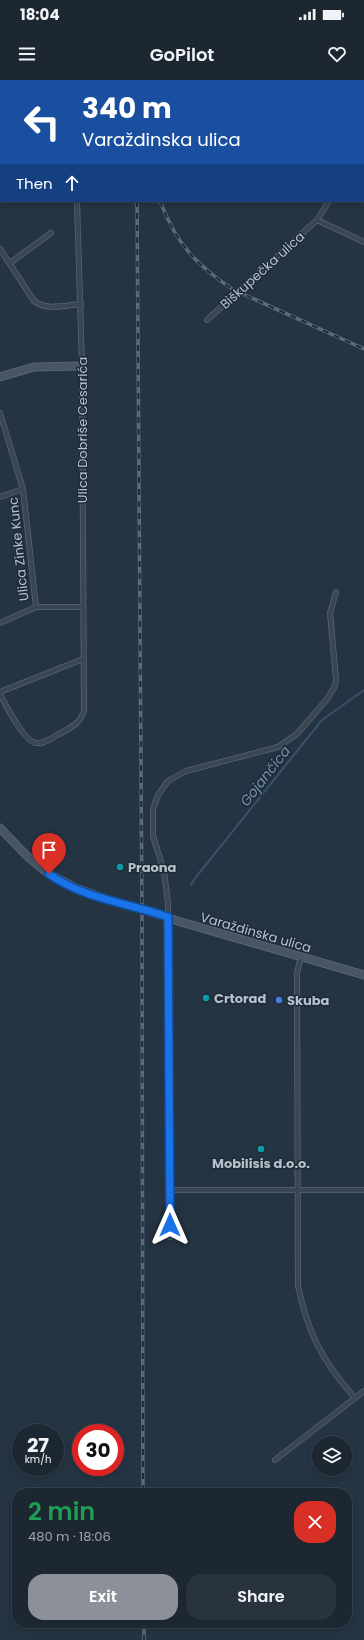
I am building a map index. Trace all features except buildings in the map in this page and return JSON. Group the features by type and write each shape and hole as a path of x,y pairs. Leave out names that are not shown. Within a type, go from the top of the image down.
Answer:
{"main road":[{"path":"0,377 34,367 82,366"},
{"name":"Varaždinska ulica","path":"0,828 27,856 55,878 88,893 364,975"}],"street":[{"name":"Ulica Dobriše Cesarića","path":"77,202 82,366 84,710 81,719 74,726 44,742 34,743 26,737 0,693 83,659"},
{"name":"Biškupečka ulica","path":"207,320 317,220 328,202"},
{"path":"317,220 364,242"},
{"path":"10,263 51,233"},
{"path":"0,249 34,301 40,305 50,307 81,304"},
{"name":"Ulica Zinke Kunc","path":"0,412 23,489 36,607"},
{"name":"Ulica Zinke Kunc","path":"0,497 23,489"},
{"path":"170,1237 168,903 164,871 153,836 153,810 158,795 168,781 186,771 278,748 297,734 327,699 335,686 336,679 330,613 336,592"},
{"name":"Ulica Zinke Kunc","path":"0,623 36,607 83,607"},
{"path":"301,957 297,973 298,1286 305,1315 319,1349 341,1381 355,1398"},
{"path":"169,1190 364,1190"},
{"path":"275,1460 364,1391"}],"waterway":[{"name":"Gojančica","path":"191,885 322,720 364,690"}],"railway":[{"path":"137,202 142,909 143,1488"},
{"path":"160,202 166,216 180,241 197,261 219,280 232,289 364,349"},
{"path":"144,1628 144,1640"}],"place":[{"name":"Praona","path":"120,867"},
{"name":"Crtorad","path":"206,998"},
{"name":"Skuba","path":"279,1000"},
{"name":"Mobilisis d.o.o.","path":"261,1149"}],"route":[{"path":"49,874 65,884 81,890 168,917 170,1225"}]}
